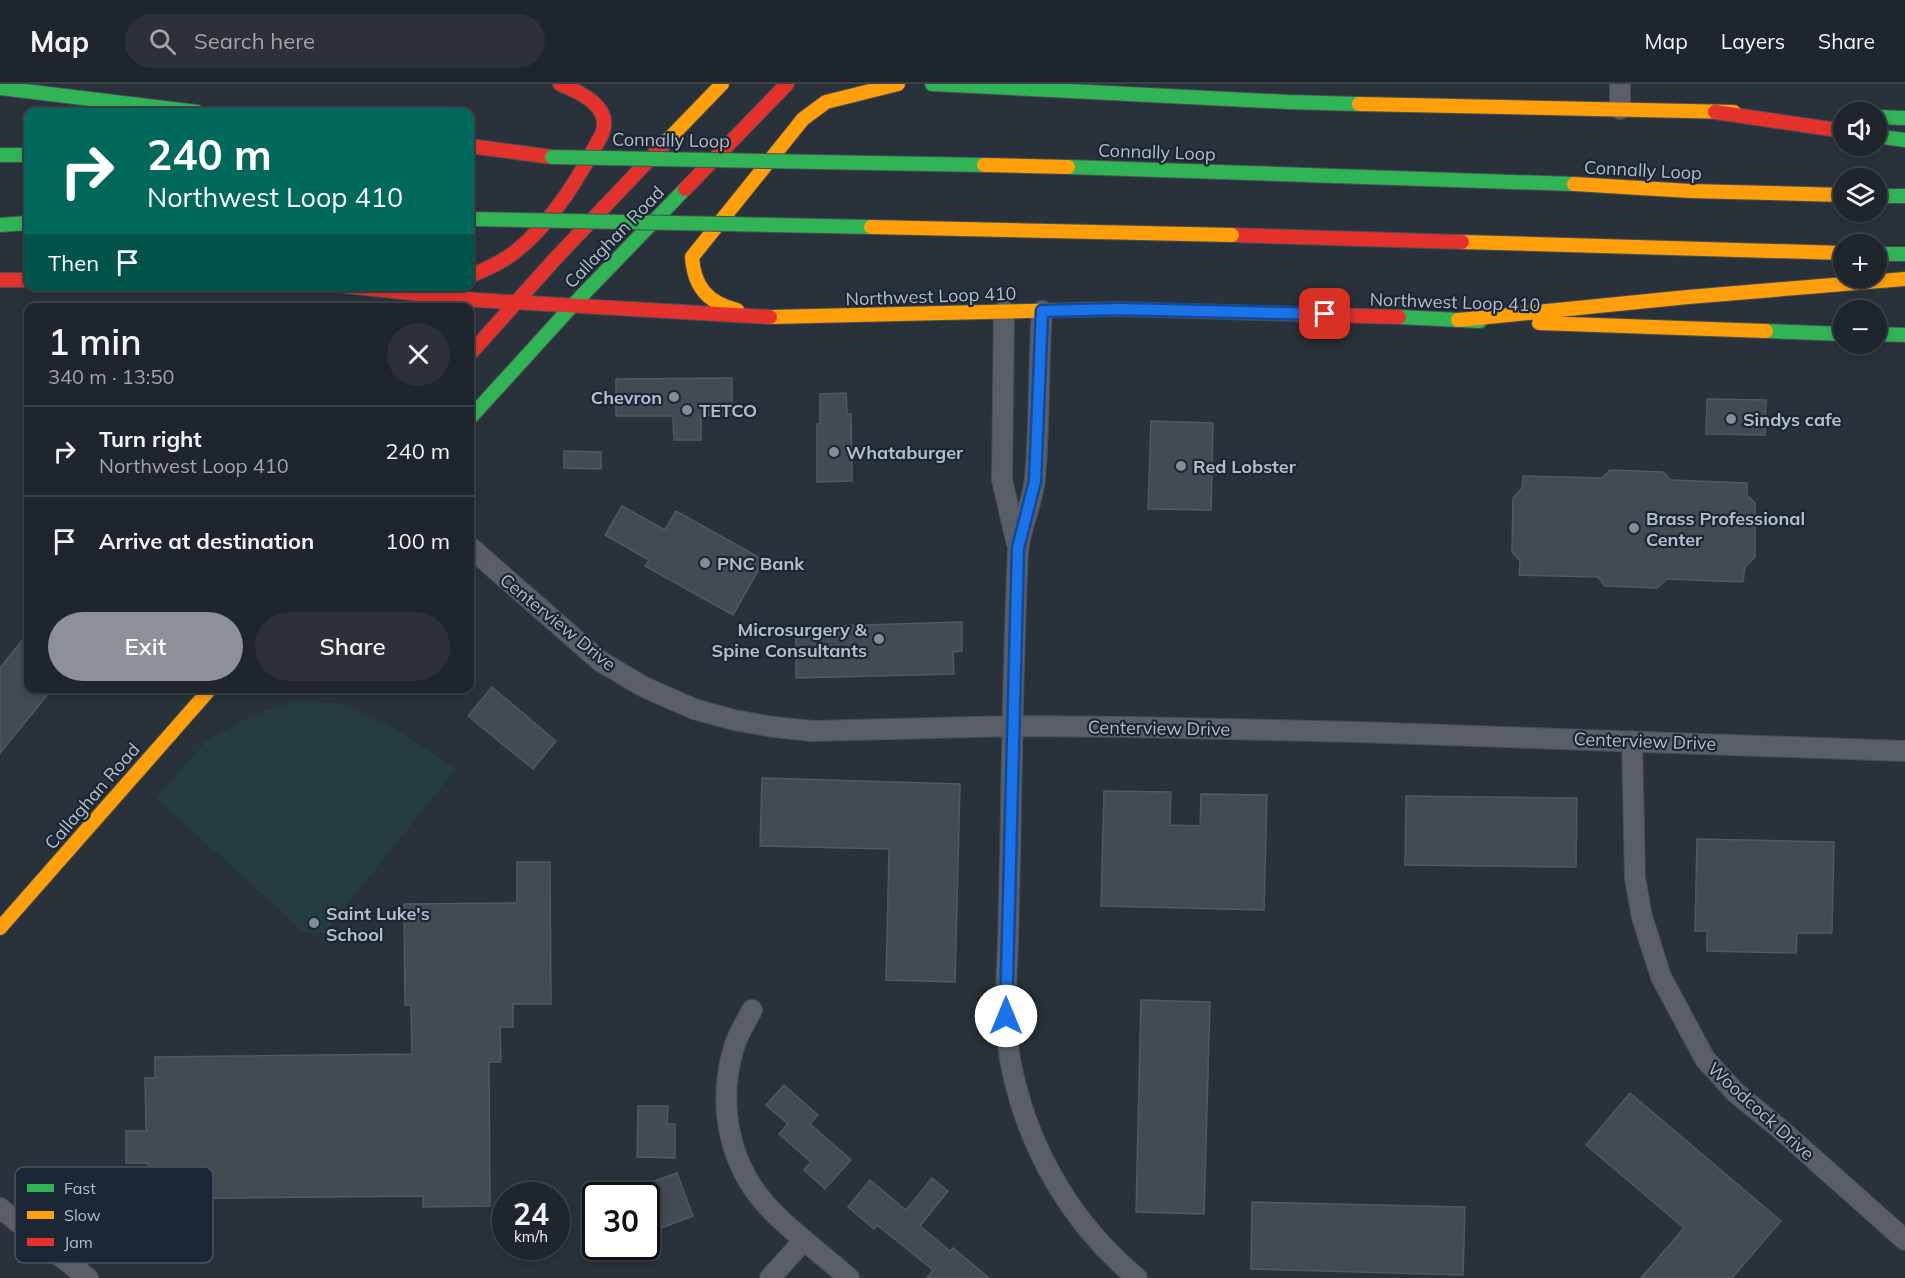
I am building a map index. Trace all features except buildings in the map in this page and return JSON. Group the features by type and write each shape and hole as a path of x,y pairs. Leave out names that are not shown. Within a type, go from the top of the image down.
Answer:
{"main road":[{"path":"474,274 512,256 550,218 600,137 606,123 603,113 574,89 560,84"},
{"name":"Callaghan Road","path":"474,349 722,84"},
{"name":"Callaghan Road","path":"474,414 572,306 787,84"},
{"path":"788,318 723,308 710,301 692,272 692,257 803,119 826,102 898,84"},
{"path":"932,84 1296,102 1833,115"},
{"path":"0,88 159,108"},
{"path":"1715,112 1833,129"},
{"path":"1887,117 1905,118"},
{"path":"1887,138 1905,140"},
{"path":"474,147 552,157"},
{"path":"0,155 24,155"},
{"name":"Connally Loop","path":"474,156 1068,166 1405,180 1599,185 1690,192 1833,195"},
{"path":"1887,196 1905,196"},
{"path":"474,219 1232,235 1833,253"},
{"path":"0,225 24,223"},
{"path":"1887,254 1905,254"},
{"path":"1458,320 1699,296 1905,279"},
{"path":"0,280 24,280"},
{"path":"342,291 368,303"},
{"name":"Northwest Loop 410","path":"386,291 572,306 788,318 1120,309 1833,334"},
{"path":"403,293 410,291"},
{"path":"1887,334 1905,335"},
{"name":"Callaghan Road","path":"0,928 207,693"}],"street":[{"path":"1620,84 1620,109"},
{"path":"1004,311 1002,480 1018,548"},
{"path":"1042,311 1035,481 1018,548 1005,997 1007,1035 1012,1073 1022,1110 1035,1143 1055,1182 1073,1212 1097,1241 1137,1278"},
{"name":"Centerview Drive","path":"474,551 600,661 644,687 694,709 773,728 813,731 1013,726 1359,732 1905,751"},
{"name":"Woodcock Drive","path":"1632,741 1635,878 1638,898 1661,977 1686,1027 1705,1059 1736,1093 1779,1128 1905,1240"},
{"path":"752,1010 735,1045 725,1093 727,1125 736,1157 752,1186 770,1209 849,1278"},
{"path":"0,1208 15,1220"},
{"path":"770,1278 804,1240"},
{"path":"69,1263 88,1278"}],"green space":[{"path":"292,702 338,703 388,724 456,769 324,933 305,933 156,798 206,741 251,716"}],"traffic: fast":[{"path":"932,84 1359,104"},
{"path":"0,88 164,108"},
{"path":"1887,117 1905,118"},
{"path":"1887,138 1905,140"},
{"path":"0,155 24,155"},
{"path":"552,157 984,165"},
{"path":"1068,167 1574,184"},
{"path":"474,414 572,306 685,189"},
{"path":"1887,196 1905,196"},
{"path":"474,219 871,227"},
{"path":"0,225 24,223"},
{"path":"1887,254 1905,254"},
{"path":"1399,317 1480,321"},
{"path":"1766,331 1833,334"},
{"path":"1887,334 1905,335"}],"traffic: slow":[{"path":"662,146 722,84"},
{"path":"737,310 718,303 704,292 696,277 692,257 803,119 826,102 898,84"},
{"path":"1359,104 1734,112"},
{"path":"984,165 1068,167"},
{"path":"1574,184 1690,191 1833,195"},
{"path":"871,227 1232,235"},
{"path":"1462,242 1833,253"},
{"path":"1458,320 1688,297 1905,279"},
{"path":"770,317 1119,309"},
{"path":"1539,323 1766,331"},
{"path":"0,928 207,693"}],"traffic: jam":[{"path":"474,274 510,256 541,227 575,182 602,134 604,124 599,108 577,91 560,84"},
{"path":"685,189 787,84"},
{"path":"1715,112 1833,129"},
{"path":"474,350 555,259 662,146"},
{"path":"474,147 552,157"},
{"path":"1232,235 1462,242"},
{"path":"0,280 24,280"},
{"path":"392,291 477,300 770,317"},
{"path":"1119,309 1399,317"}],"place":[{"name":"Chevron","path":"674,397"},
{"name":"TETCO","path":"687,410"},
{"name":"Sindys cafe","path":"1731,419"},
{"name":"Whataburger","path":"834,452"},
{"name":"Red Lobster","path":"1181,466"},
{"name":"Brass Professional Center","path":"1634,528"},
{"name":"PNC Bank","path":"705,563"},
{"name":"Microsurgery & Spine Consultants","path":"879,639"},
{"name":"Saint Luke's School","path":"314,923"}],"route":[{"path":"1006,1016 1018,548 1035,481 1042,311 1120,309 1325,314"}]}
